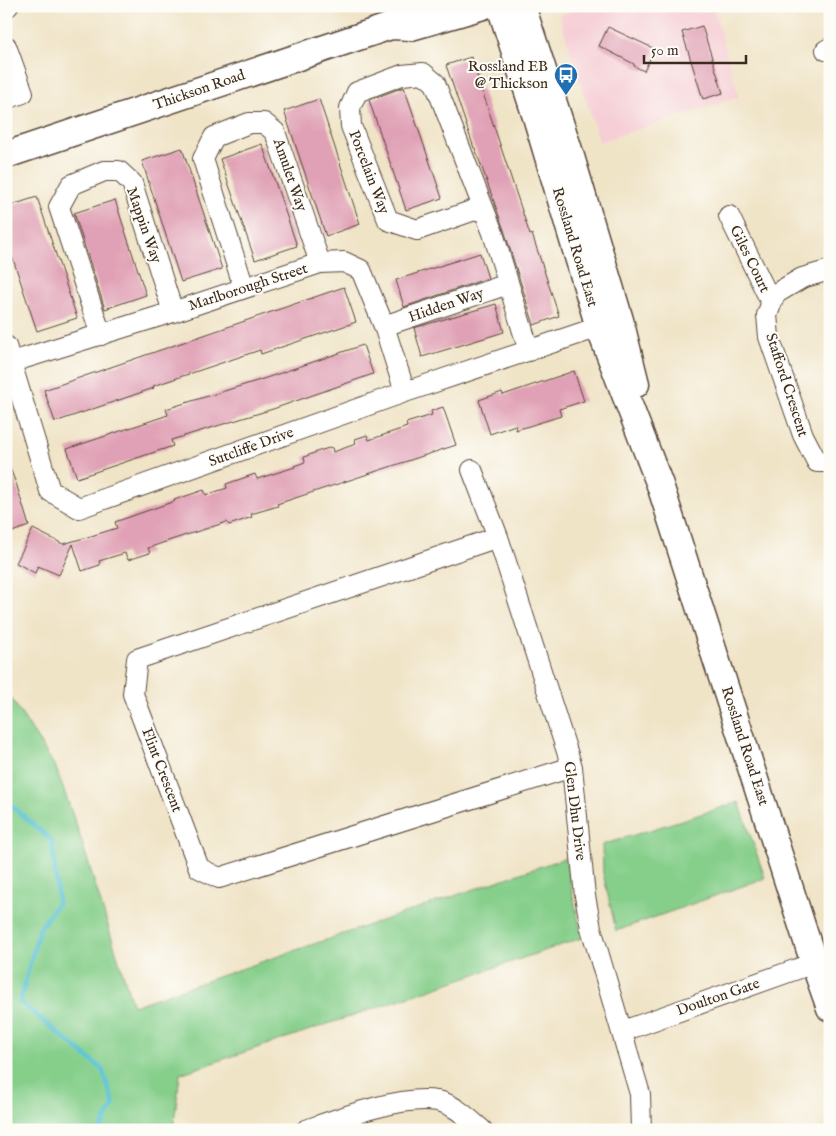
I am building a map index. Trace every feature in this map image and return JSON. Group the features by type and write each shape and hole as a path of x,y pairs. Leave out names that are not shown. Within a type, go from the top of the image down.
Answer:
{"main road":[{"name":"Thickson Road","path":"391,26 408,8 413,6"},
{"name":"Thickson Road","path":"6,155 391,26 411,27 482,6"},
{"name":"Rossland Road East","path":"500,6 537,120 599,327 660,484 822,961 830,1008"},
{"name":"Rossland Road East","path":"522,6 569,150 620,320 660,484"}],"street":[{"path":"6,46 23,93 6,98"},
{"name":"Porcelain Way","path":"483,207 417,230 388,220 350,126 350,108 357,92 402,75 423,73 435,83 483,207 529,351"},
{"name":"Amulet Way","path":"244,288 203,159 214,137 249,122 264,123 276,132 320,263"},
{"name":"Mappin Way","path":"101,335 59,207 72,184 104,171 119,171 132,183 173,312"},
{"name":"Giles Court","path":"729,216 771,302"},
{"name":"Marlborough Street","path":"9,354 101,335 320,263 344,262 361,270 384,326 405,392"},
{"path":"771,302 775,294 802,278 830,270"},
{"name":"Hidden Way","path":"384,326 508,284"},
{"name":"Stafford Crescent","path":"771,302 767,315 769,337 803,436 817,462 830,462"},
{"name":"Sutcliffe Drive","path":"9,354 50,491 79,508 405,392 599,327"},
{"name":"Glen Dhu Drive","path":"472,470 498,537 572,767 585,896 591,928 640,1094 641,1130"},
{"name":"Flint Crescent","path":"498,537 137,659 133,694 199,868 219,878 572,767"},
{"name":"Doulton Gate","path":"622,1030 822,961"},
{"path":"306,1130 344,1116 408,1100 438,1101 459,1111 482,1130"}],"shaded area":[{"path":"584,6 713,6 739,97 599,142 559,15"}],"green space":[{"path":"6,690 56,768 79,833 133,1006 565,858 582,938 180,1074 173,1130 6,1130"},
{"path":"739,802 765,878 616,931 603,873 602,845"}],"building":[{"path":"702,26 723,93 703,99 682,32"},
{"path":"608,27 655,49 644,71 599,46"},
{"path":"471,57 559,316 534,325 504,230 446,65"},
{"path":"404,87 442,198 406,210 369,100"},
{"path":"319,99 360,224 326,236 284,111"},
{"path":"262,144 297,246 255,260 220,159"},
{"path":"182,148 222,269 181,282 142,161"},
{"path":"37,197 77,318 37,331 6,238 6,207"},
{"path":"115,200 146,295 105,309 74,213"},
{"path":"480,253 488,278 404,307 396,280"},
{"path":"344,287 356,322 261,354 260,350 55,422 44,390"},
{"path":"496,304 504,332 422,357 414,328"},
{"path":"363,345 373,374 273,409 171,440 173,446 77,478 67,449 168,415 166,409"},
{"path":"574,371 584,401 559,409 561,416 516,430 515,425 490,434 479,400 502,392 503,395"},
{"path":"443,407 456,445 277,504 278,506 251,514 252,517 238,522 229,525 227,522 148,548 150,553 128,560 125,553 99,561 100,565 82,571 73,544 59,575 38,566 35,573 16,563 33,529 63,544 91,536 117,528 115,522 174,500 204,490 206,495 227,488 226,484 255,474 257,479 295,467 305,462 304,457 319,451 332,447 333,452 356,444 355,439 367,435 369,440 407,427 406,423 432,415 431,411"},
{"path":"6,463 8,463 17,486 29,526 6,534"}],"waterway":[{"path":"6,795 11,805 52,841 58,902 39,930 20,1002 102,1069 114,1104 100,1130"}],"place":[{"name":"Rossland EB @ Thickson","path":"566,96"}]}
